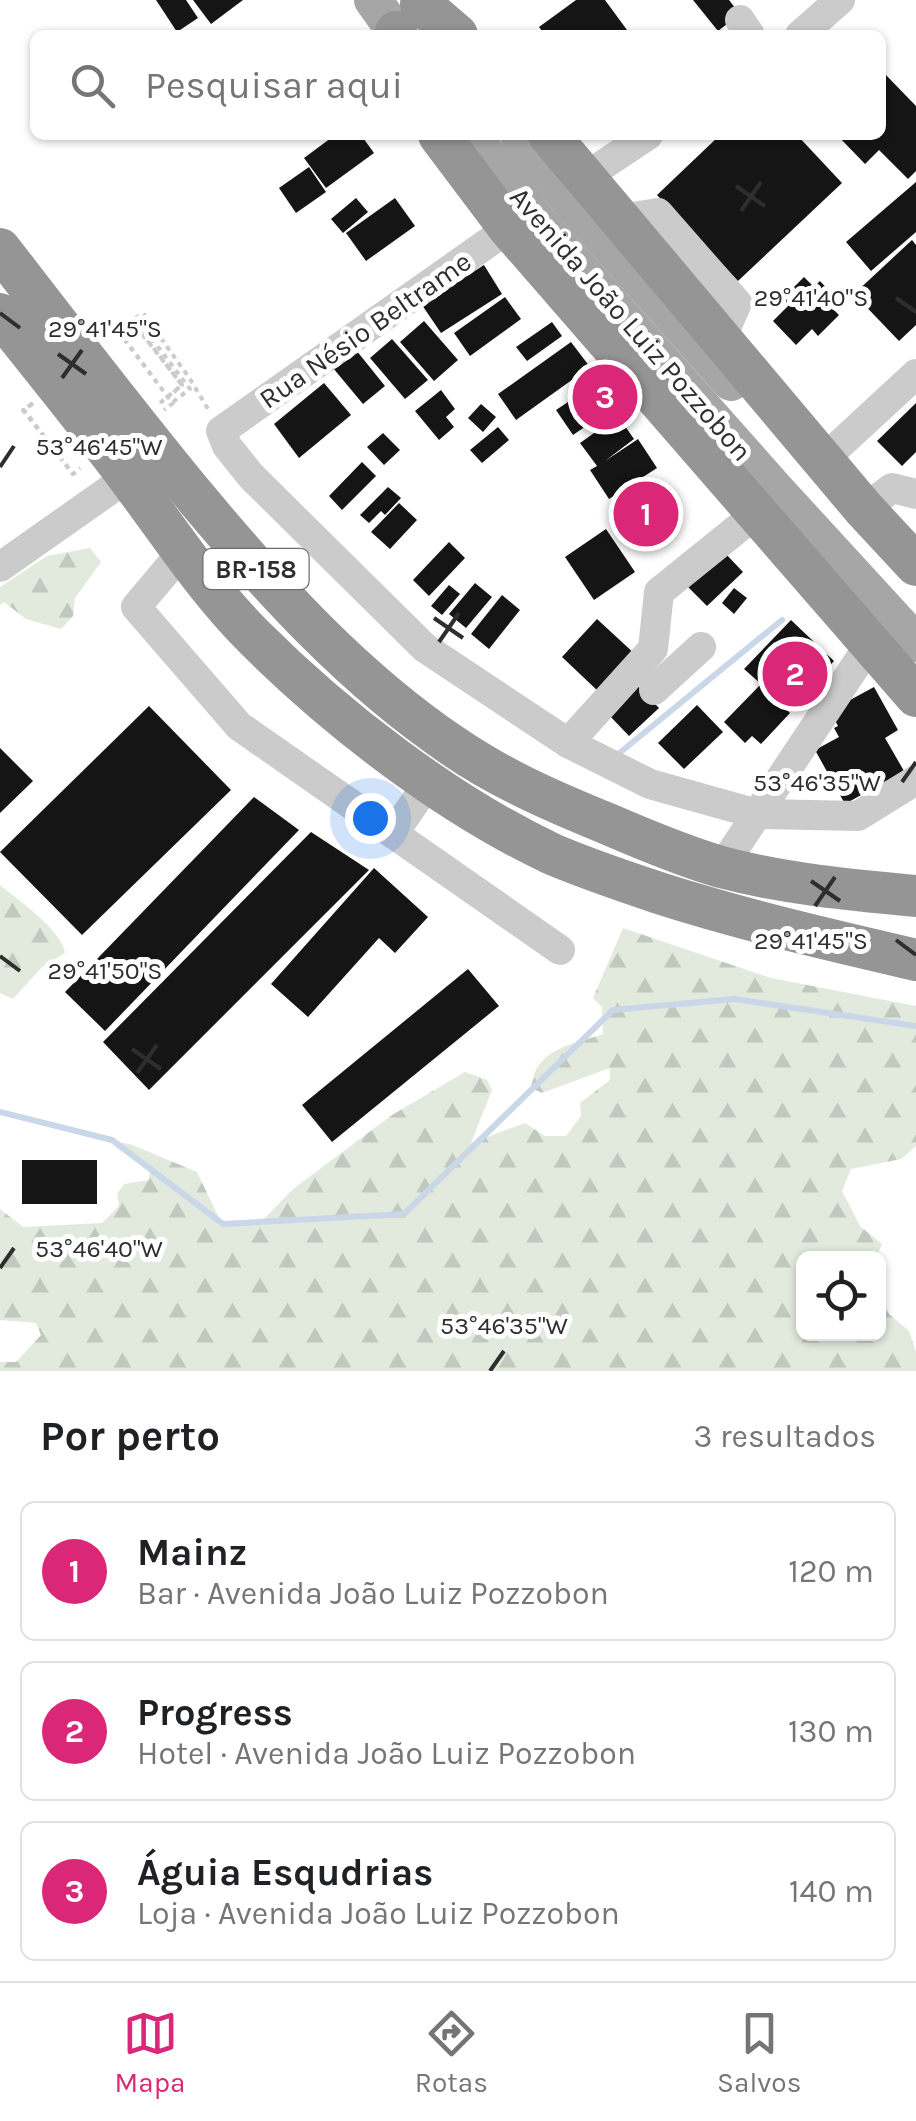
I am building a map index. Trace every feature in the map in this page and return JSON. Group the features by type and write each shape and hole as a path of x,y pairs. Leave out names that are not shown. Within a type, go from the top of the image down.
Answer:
{"highway":[{"path":"407,20 440,30"},
{"path":"443,140 509,228 916,696"},
{"path":"554,140 864,509 916,565"},
{"name":"BR-158","path":"0,249 160,455 247,559 299,616 383,694 452,745 505,778 649,842 722,867 808,884 916,896"},
{"name":"BR-158","path":"0,314 212,590 252,634 361,732 429,782 552,853 620,880 757,921 916,960"},
{"path":"872,892 916,877"}],"main road":[{"name":"Avenida João Luiz Pozzobon","path":"476,140 537,221 916,642"},
{"name":"Avenida João Luiz Pozzobon","path":"524,140 567,198 916,588"}],"street":[{"path":"806,30 840,0"},
{"path":"585,177 640,140"},
{"name":"Rua Nésio Beltrame","path":"221,431 509,228"},
{"path":"823,460 916,374"},
{"path":"221,431 227,446 250,476 425,648 568,743 650,784 757,814 858,816 916,780"},
{"path":"0,567 128,476"},
{"path":"864,509 892,488 916,494"},
{"path":"660,670 659,592 757,513"},
{"path":"184,552 136,606 239,726 560,950"},
{"path":"722,867 870,644"},
{"path":"568,743 660,670 701,647"},
{"path":"394,834 429,782"}],"path":[{"path":"170,400 190,389 136,318 143,313 221,431"},
{"path":"132,321 182,385 170,400 118,330 132,321"},
{"path":"41,398 24,410 73,474 82,466"}],"green space":[{"path":"90,548 101,562 75,598 73,616 61,629 26,619 4,602 0,605 0,587 47,556"},
{"path":"0,885 48,925 65,953 42,967 13,999 0,993"},
{"path":"623,928 771,978 916,1006 916,1146 901,1159 851,1169 842,1191 860,1226 882,1244 879,1251 796,1251 796,1341 886,1341 886,1307 909,1331 916,1352 916,1371 0,1371 0,1362 16,1362 41,1335 36,1323 0,1320 0,1209 23,1227 102,1223 119,1206 117,1194 124,1184 149,1180 150,1167 116,1142 197,1172 223,1226 259,1224 293,1189 392,1115 465,1072 487,1080 492,1090 471,1143 525,1123 545,1136 566,1136 581,1116 580,1103 610,1080 610,1068 542,1093 531,1088 534,1075 547,1056 603,1034 602,1007 593,998"}],"building":[{"path":"156,0 186,0 198,18 176,30"},
{"path":"193,0 243,0 211,24"},
{"path":"576,0 605,0 627,30 541,30 539,27"},
{"path":"693,0 729,0 740,14 717,30"},
{"path":"886,75 916,106 916,171 908,179 879,150 865,164 842,140 886,140"},
{"path":"328,140 365,140 374,153 326,188 304,158"},
{"path":"715,140 802,140 842,183 738,281 657,195"},
{"path":"309,167 326,192 296,213 279,188"},
{"path":"916,182 916,232 871,271 846,242"},
{"path":"356,198 368,212 343,233 331,219"},
{"path":"395,198 415,226 366,261 346,233"},
{"path":"912,240 916,245 916,325 899,341 854,294"},
{"path":"484,265 502,294 441,333 422,305"},
{"path":"804,277 814,287 820,281 834,296 827,303 839,315 818,336 812,329 796,345 773,321 789,305 783,298"},
{"path":"505,297 521,319 470,356 454,333"},
{"path":"424,321 458,360 434,381 400,342"},
{"path":"552,322 562,336 527,361 516,347"},
{"path":"392,339 428,380 405,399 370,358"},
{"path":"571,342 590,367 516,420 498,394"},
{"path":"356,350 385,386 363,404 333,368"},
{"path":"324,383 351,415 299,458 274,424"},
{"path":"595,384 612,408 573,435 556,410"},
{"path":"441,390 455,409 446,417 454,427 439,440 415,411"},
{"path":"916,403 916,452 902,466 877,441"},
{"path":"481,404 496,417 483,432 468,418"},
{"path":"618,416 634,439 605,461 638,439 657,468 609,499 590,470 597,466 580,443"},
{"path":"498,427 509,440 482,463 470,450"},
{"path":"383,433 400,450 384,465 367,447"},
{"path":"362,462 376,476 342,510 329,496"},
{"path":"660,485 678,510 631,542 614,518"},
{"path":"388,487 401,498 385,515 381,511 369,523 360,515"},
{"path":"399,503 417,520 390,549 371,532"},
{"path":"606,529 635,572 594,600 565,557"},
{"path":"449,542 465,558 429,596 413,580"},
{"path":"724,552 743,572 707,606 688,587"},
{"path":"475,583 492,597 466,628 449,614"},
{"path":"449,585 460,594 442,615 431,606"},
{"path":"734,588 747,598 734,614 722,603"},
{"path":"502,595 520,610 489,649 471,634"},
{"path":"597,619 636,655 600,693 562,657"},
{"path":"791,620 834,661 761,744 752,736 745,743 724,722 761,684 744,669"},
{"path":"638,686 659,708 629,736 608,714"},
{"path":"874,687 898,730 885,738 904,771 845,804 815,750 839,737 830,711"},
{"path":"697,705 723,732 684,769 658,743"},
{"path":"149,706 231,790 82,935 0,852"},
{"path":"0,748 33,781 0,813"},
{"path":"254,797 299,830 105,1031 65,992"},
{"path":"311,832 369,870 149,1090 103,1042"},
{"path":"374,868 428,917 395,953 379,938 308,1017 271,984"},
{"path":"468,969 499,1006 332,1142 302,1105"},
{"path":"22,1160 97,1160 97,1204 22,1204"}],"waterway":[{"path":"617,755 782,620"},
{"path":"0,1112 112,1140 223,1224 404,1214 613,1010 734,999 916,1026"}],"place":[{"name":"Águia Esqudrias","path":"605,397"},
{"name":"Mainz","path":"646,514"},
{"name":"Progress","path":"795,674"}]}
